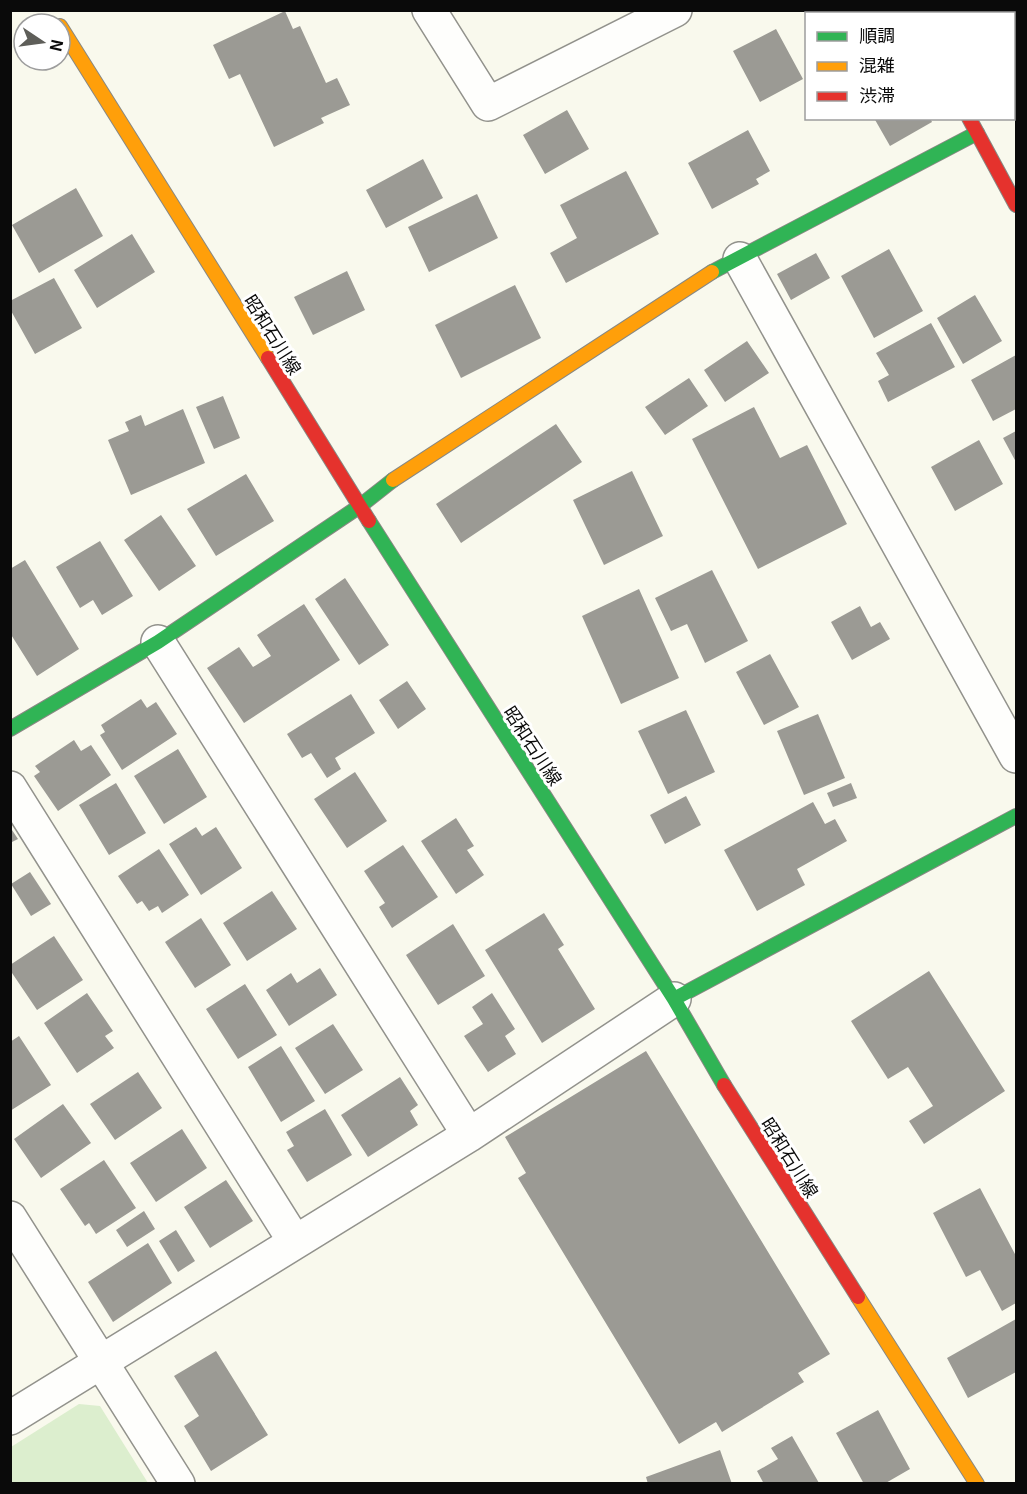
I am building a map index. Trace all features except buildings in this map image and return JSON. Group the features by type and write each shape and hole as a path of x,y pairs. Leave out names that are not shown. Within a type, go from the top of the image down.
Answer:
{"street":[{"path":"429,10 488,104 675,10"},
{"name":"昭和石川線","path":"72,44 360,506 674,999 703,1052 977,1484"},
{"path":"970,120 1017,204"},
{"path":"10,729 158,642 360,506 391,481 694,282 977,133"},
{"path":"740,259 1017,756"},
{"path":"158,642 469,1135"},
{"path":"10,788 295,1242"},
{"path":"10,1418 469,1135 674,999 1017,816"},
{"path":"10,1218 178,1484"}],"green space":[{"path":"79,1404 100,1406 148,1483 11,1483 11,1447"}],"traffic: fast":[{"path":"712,272 977,133"},
{"path":"10,729 158,642 360,506 393,480"},
{"path":"369,521 674,999 724,1085"},
{"path":"674,999 1016,816"}],"traffic: slow":[{"path":"72,45 268,358"},
{"path":"393,480 712,272"},
{"path":"858,1297 977,1484"}],"traffic: jam":[{"path":"970,120 1016,205"},
{"path":"268,358 369,521"},
{"path":"724,1085 858,1297"}]}
